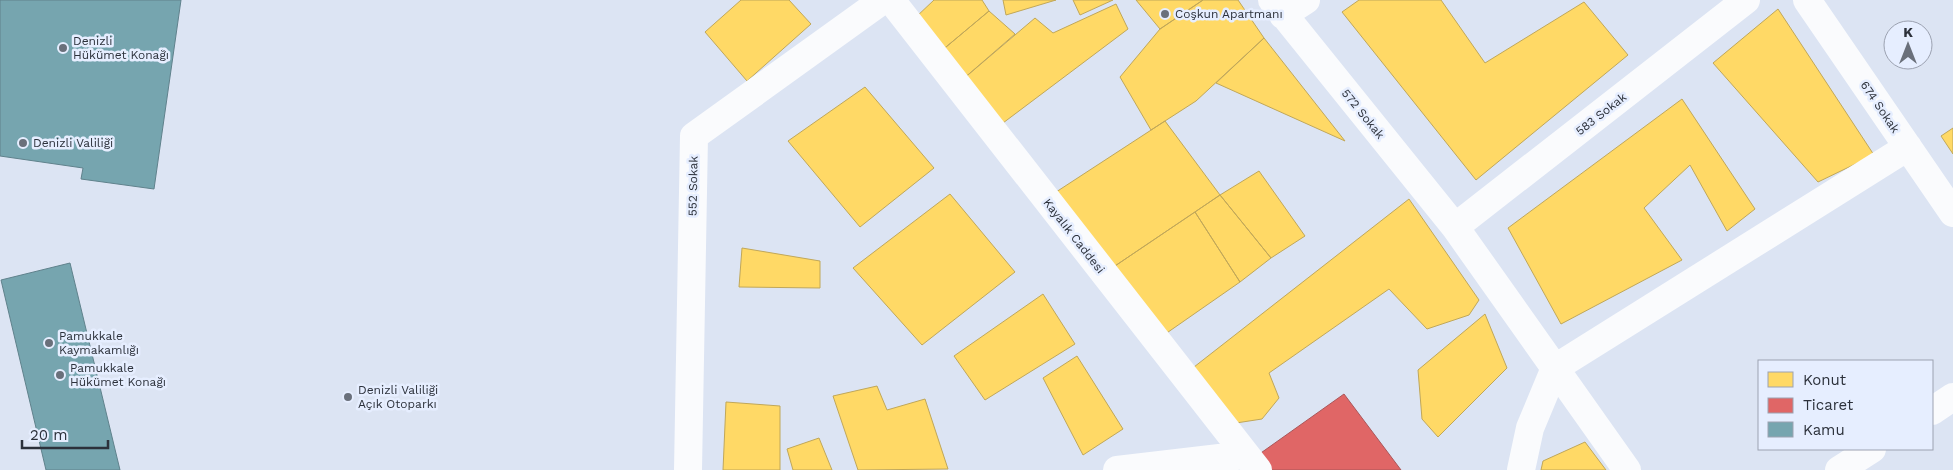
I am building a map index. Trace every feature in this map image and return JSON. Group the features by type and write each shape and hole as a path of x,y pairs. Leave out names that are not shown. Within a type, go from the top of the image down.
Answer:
{"street":[{"name":"552 Sokak","path":"688,470 694,136 883,0"},
{"name":"Kayalık Caddesi","path":"891,0 1251,462"},
{"path":"1278,7 1306,0"},
{"name":"583 Sokak","path":"1456,227 1746,0"},
{"name":"674 Sokak","path":"1807,0 1953,213"},
{"name":"572 Sokak","path":"1278,7 1456,227 1627,470"},
{"path":"1521,470 1530,428 1555,368 1908,147"},
{"path":"1933,410 1953,397"},
{"path":"1839,470 1870,450"},
{"path":"1117,470 1251,462"}],"building: Konut":[{"path":"741,0 789,0 811,24 747,81 705,32"},
{"path":"934,0 982,0 989,11 940,52 915,18"},
{"path":"1003,0 1056,0 1006,15"},
{"path":"1073,0 1113,0 1080,15"},
{"name":"Coşkun Apartmanı","path":"1136,0 1203,0 1160,29"},
{"path":"1203,0 1238,0 1264,38 1196,101 1151,130 1120,77 1160,29"},
{"path":"1359,0 1441,0 1485,63 1584,2 1628,55 1476,180 1342,12"},
{"path":"1116,4 1128,29 999,126 962,80 1035,18 1053,33"},
{"path":"1778,9 1874,155 1818,182 1713,63"},
{"path":"989,11 1015,34 962,80 940,52"},
{"path":"1264,38 1345,141 1216,83"},
{"path":"865,87 934,168 860,227 788,141"},
{"path":"1682,99 1755,209 1727,231 1690,165 1644,208 1682,260 1561,324 1508,228"},
{"path":"1165,121 1220,195 1109,270 1053,194"},
{"path":"1953,128 1953,154 1941,136"},
{"path":"1259,171 1305,236 1271,258 1220,195"},
{"path":"950,194 1015,272 922,345 853,268"},
{"path":"1220,195 1271,258 1240,282 1195,212"},
{"path":"1409,199 1479,300 1469,315 1427,329 1389,289 1269,373 1279,398 1262,419 1236,423 1194,367"},
{"path":"1195,212 1240,282 1161,337 1109,270"},
{"path":"742,248 820,261 820,288 739,287"},
{"path":"1043,294 1075,344 985,400 954,356"},
{"path":"1485,314 1507,368 1438,437 1422,419 1418,370"},
{"path":"1077,356 1123,429 1083,455 1043,378"},
{"path":"877,386 887,410 925,399 948,469 858,470 833,396"},
{"path":"726,402 780,406 780,470 723,470"},
{"path":"819,438 832,470 793,470 787,449"},
{"path":"1585,442 1606,470 1541,470 1543,461"}],"building: Ticaret":[{"path":"1344,394 1401,470 1270,470 1258,455"}],"building: Kamu":[{"path":"0,0 181,0 154,189 81,179 83,168 0,156"},
{"name":"Pamukkale Hükümet Konağı","path":"70,263 120,470 46,470 1,280"}],"place":[{"name":"Coşkun Apartmanı","path":"1165,14"},
{"name":"Denizli Hükümet Konağı","path":"63,48"},
{"name":"Denizli Valiliği","path":"23,143"},
{"name":"Pamukkale Kaymakamlığı","path":"49,343"},
{"name":"Pamukkale Hükümet Konağı","path":"60,375"},
{"name":"Denizli Valiliği Açık Otoparkı","path":"348,397"}]}
